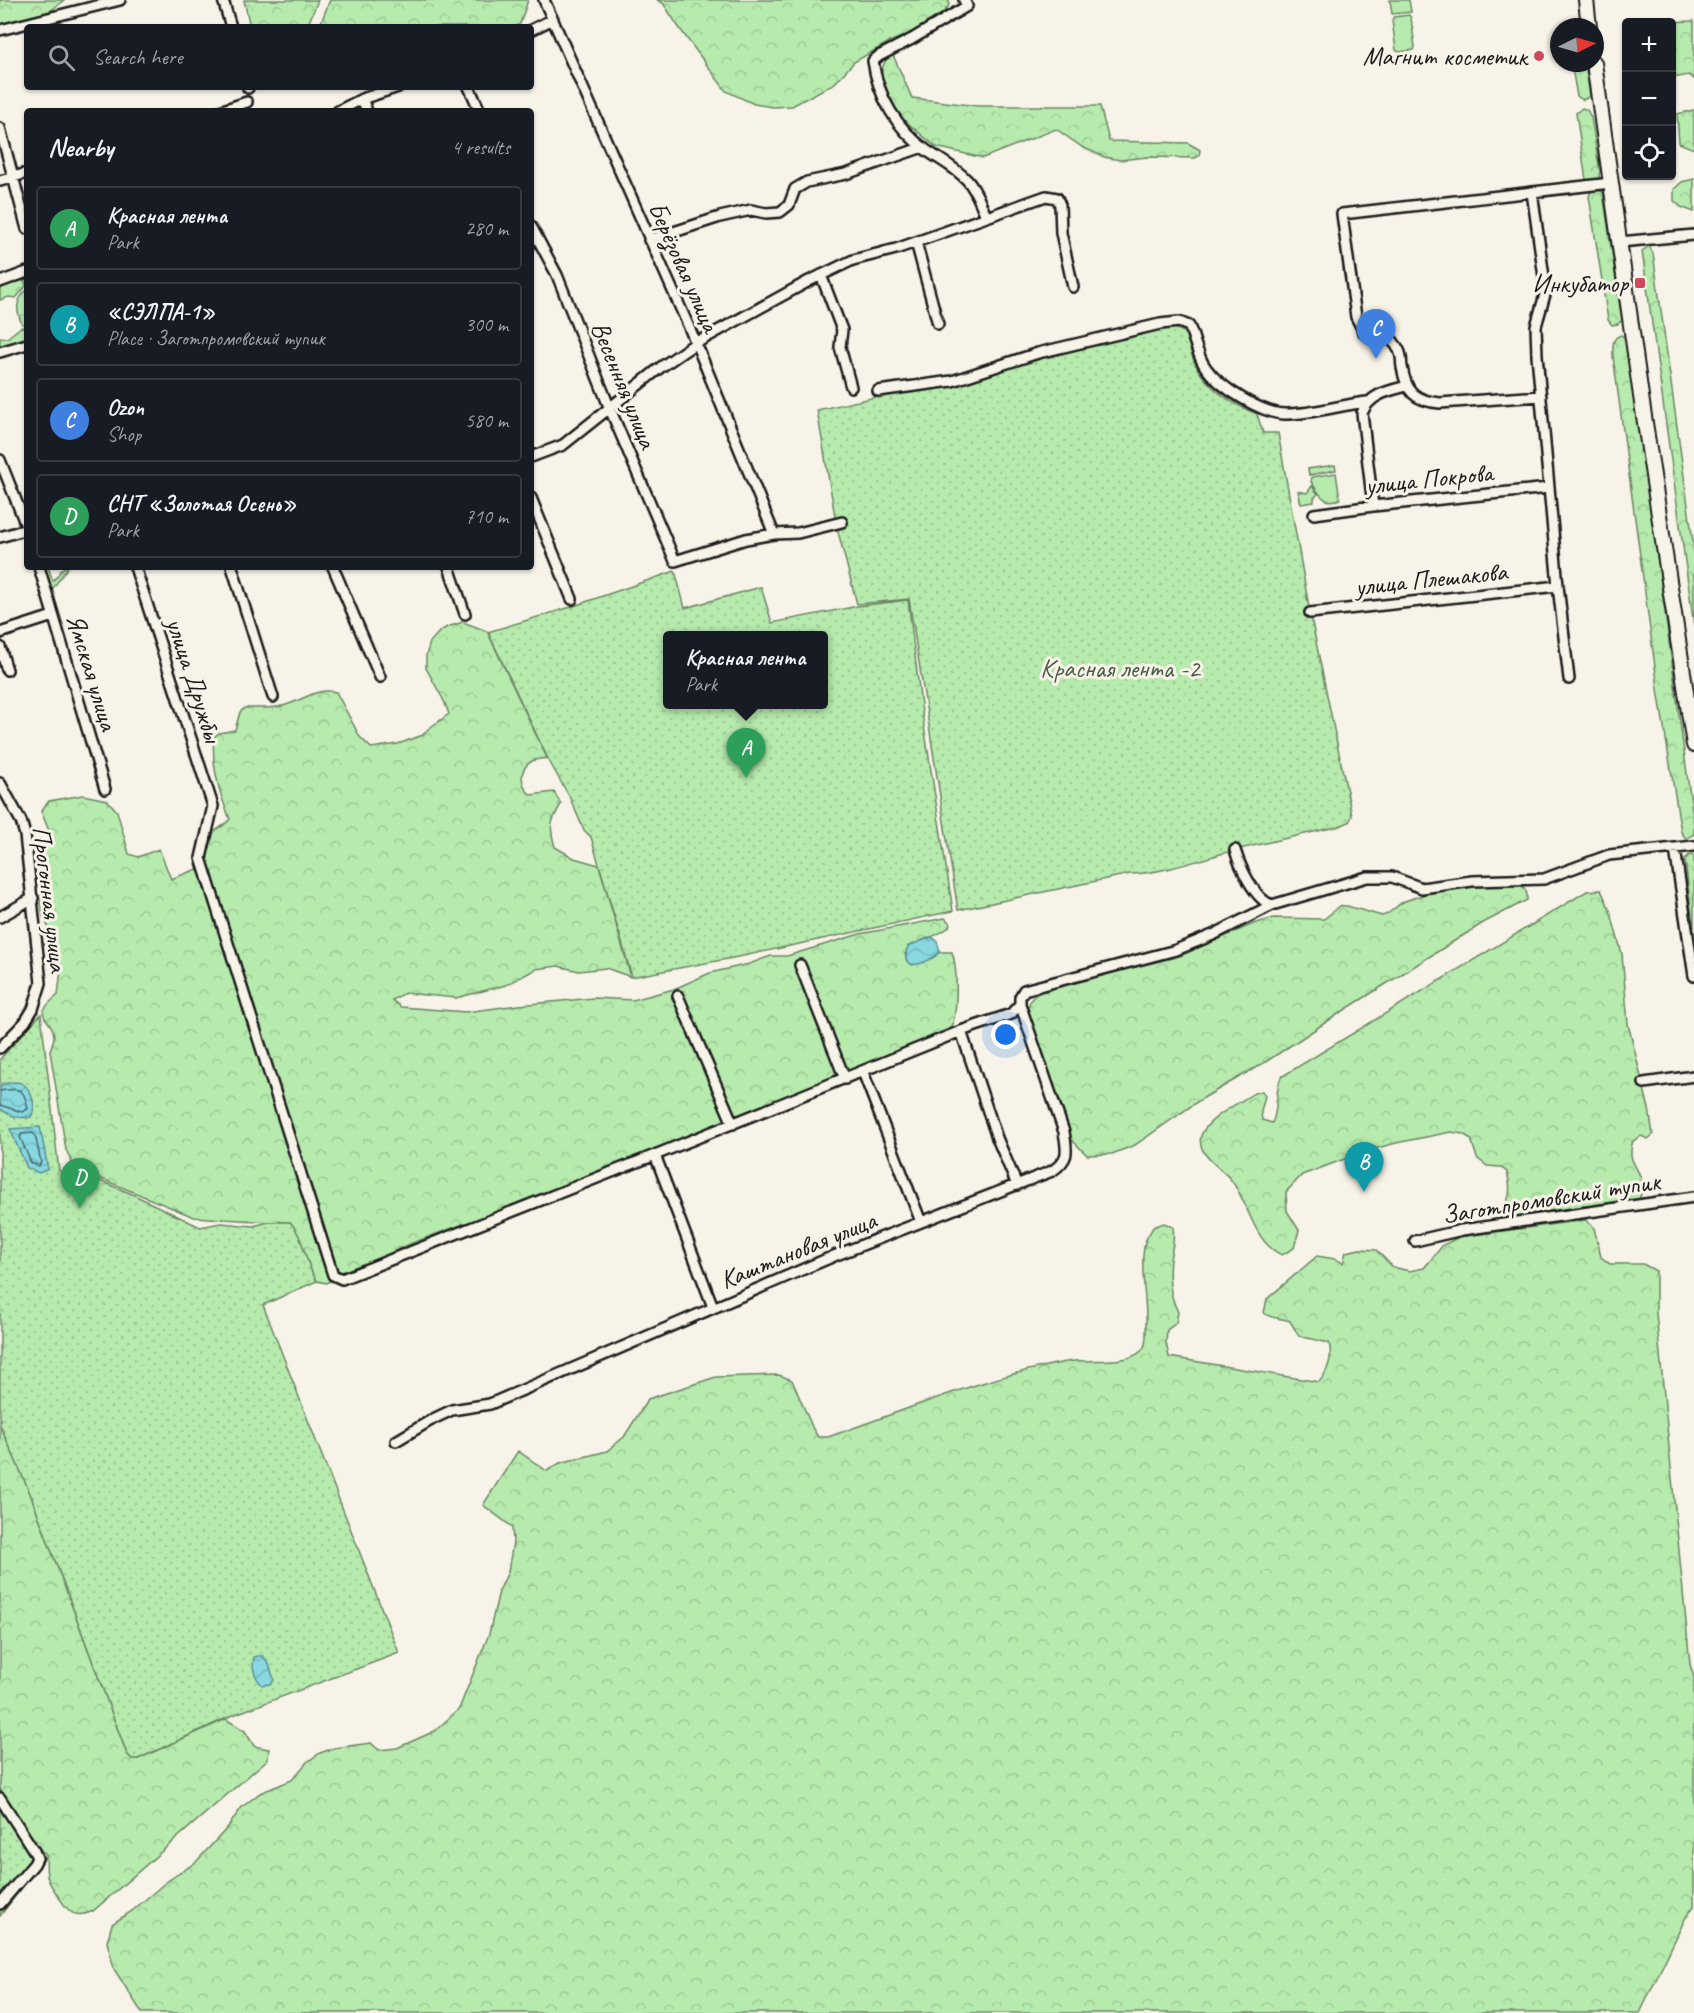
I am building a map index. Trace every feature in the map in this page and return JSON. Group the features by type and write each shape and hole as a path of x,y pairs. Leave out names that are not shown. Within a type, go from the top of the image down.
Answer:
{"main road":[{"path":"1586,0 1588,18"},
{"path":"1595,72 1694,745"}],"street":[{"path":"0,30 120,0"},
{"path":"223,0 230,24"},
{"name":"Берёзовая улица","path":"544,0 696,343 774,534"},
{"path":"964,0 967,6 873,61 882,94 891,114 912,139 957,169 969,182 986,216"},
{"path":"534,28 553,19"},
{"path":"344,108 389,90"},
{"path":"470,90 479,108"},
{"path":"362,99 366,108"},
{"path":"229,108 247,102"},
{"path":"0,128 24,218"},
{"path":"649,240 720,217 751,210 766,213 780,212 789,205 795,189 807,182 846,174 923,147"},
{"path":"0,181 24,174"},
{"path":"1541,396 1440,403 1425,402 1414,395 1407,386 1400,353 1392,340 1365,334 1356,317 1342,214 1611,183"},
{"path":"1532,192 1546,291 1536,326 1536,355 1569,679"},
{"path":"534,456 563,445 661,367 696,343 821,275 853,260 896,249 1046,196 1057,198 1060,205 1061,233 1073,287"},
{"name":"Весенняя улица","path":"534,232 557,275 610,409 675,561 746,539 774,534"},
{"path":"1620,242 1694,235"},
{"path":"916,242 938,324"},
{"path":"0,282 24,273"},
{"path":"821,275 842,330 840,347 851,387"},
{"path":"878,391 952,381 1038,353 1160,324 1179,322 1189,326 1206,369 1221,383 1245,401 1283,414 1366,402 1407,386"},
{"path":"0,352 24,345"},
{"path":"1366,402 1362,413 1362,427 1373,506"},
{"path":"0,460 24,520"},
{"name":"улица Покрова","path":"1314,514 1549,488"},
{"path":"534,505 572,599"},
{"path":"774,534 798,533 842,522"},
{"path":"0,537 24,529"},
{"name":"Ямская улица","path":"40,570 105,789"},
{"name":"улица Дружбы","path":"136,570 213,806 201,858 333,1275 342,1279 655,1155"},
{"path":"233,570 273,697"},
{"path":"334,570 380,677"},
{"path":"450,570 465,614"},
{"name":"улица Плешакова","path":"1310,613 1558,586"},
{"path":"0,633 53,616"},
{"path":"0,647 7,670"},
{"name":"Прогонная улица","path":"0,783 21,821 25,835 41,982 38,998 25,1022 0,1048"},
{"path":"713,1308 655,1155 961,1031 1011,1014 1020,1005 1020,997 1024,990 1176,950 1272,906 1367,877 1392,877 1422,888 1472,881 1544,879 1609,855 1694,846"},
{"path":"1675,849 1694,976"},
{"path":"1235,850 1240,865 1258,895 1264,903 1272,906"},
{"path":"0,917 33,898"},
{"path":"800,965 845,1079"},
{"path":"678,996 733,1124"},
{"name":"Каштановая улица","path":"396,1441 452,1410 490,1404 921,1222 1052,1172 1061,1165 1067,1151 1064,1132 1020,1005"},
{"path":"961,1031 997,1138 1017,1185"},
{"path":"863,1072 921,1222"},
{"path":"1644,1083 1694,1076"},
{"name":"Заготпромовский тупик","path":"1415,1241 1462,1230 1694,1197"},
{"path":"0,1798 37,1858 0,1904"}],"green space":[{"path":"0,0 65,0 39,19 27,24 0,24"},
{"path":"244,0 318,0 308,24 249,24"},
{"path":"330,0 528,0 520,24 320,24"},
{"path":"657,0 949,0 949,5 941,16 924,28 889,42 854,62 835,83 792,106 773,107 754,104 726,91 663,3"},
{"path":"1390,0 1409,0 1411,12 1392,14"},
{"path":"1409,15 1415,47 1414,50 1399,52 1396,50 1392,20 1394,17"},
{"path":"1694,21 1694,79 1689,75 1676,77 1676,22"},
{"path":"893,55 912,98 978,106 1100,106 1109,141 1188,143 1200,150 1199,156 1120,160 1104,157 1082,147 1056,129 983,158 936,147 896,113 881,75 887,58"},
{"path":"1573,72 1586,72 1590,96 1583,100 1577,96"},
{"path":"1582,108 1587,110 1591,117 1600,172 1598,180 1586,180 1576,113"},
{"path":"1694,110 1694,149 1679,143 1677,114"},
{"path":"1694,179 1694,212 1681,207 1674,201 1674,189 1682,182"},
{"path":"1597,188 1603,193 1622,320 1612,325 1608,320 1589,196 1592,190"},
{"path":"1649,246 1653,253 1694,549 1694,626 1642,251"},
{"path":"24,281 24,288 16,298 9,297 0,300 0,288"},
{"path":"23,294 24,324 22,324 18,306"},
{"path":"21,327 24,328 24,342 0,350 0,337 7,338"},
{"name":"Красная лента -2","path":"1174,328 1184,332 1195,364 1206,381 1230,401 1257,414 1263,433 1278,433 1310,613 1352,816 1349,822 1340,826 1235,850 1170,868 1130,874 958,910 909,599 857,604 837,528 817,410"},
{"path":"1621,335 1625,338 1651,509 1694,825 1694,834 1686,839 1681,832 1659,696 1613,356 1614,341"},
{"path":"1335,465 1336,470 1309,475 1308,469"},
{"path":"1336,473 1340,499 1326,500 1311,482 1312,477"},
{"path":"1312,486 1318,494 1314,502 1301,504 1298,491 1307,493"},
{"path":"45,570 49,570 53,581 62,570 66,570 51,591"},
{"path":"675,571 685,608 761,587 772,623 858,606 908,600 922,713 953,911 632,977 591,837 584,830 569,796 549,761 488,632 571,607"},
{"path":"463,622 487,631 547,758 534,760 527,764 522,778 531,795 554,792 561,804 552,825 555,847 574,858 599,865 631,977 606,968 579,971 558,966 536,969 506,985 456,998 405,993 392,1000 401,1007 466,1012 594,998 633,1000 674,989 710,973 749,964 771,956 787,956 860,934 945,918 950,923 949,927 916,944 905,954 907,961 912,965 934,957 940,952 952,952 956,981 955,1015 950,1032 571,1184 336,1274 203,859 210,837 230,819 217,779 214,737 219,733 235,730 240,712 245,708 277,707 315,693 329,691 336,692 360,737 371,748 398,744 423,735 449,714 426,668 426,656 430,642 447,627"},
{"path":"83,795 107,800 117,811 129,854 138,857 159,849 171,879 200,868 332,1280 326,1283 317,1281 309,1267 299,1236 290,1222 194,1217 75,1168 66,1150 50,1051 54,1038 53,1029 43,1013 58,995 61,970 53,937 43,916 41,904 42,858 49,831 41,811 49,801"},
{"path":"1689,855 1694,856 1694,934 1685,860"},
{"path":"1515,883 1525,888 1527,900 1483,923 1267,1061 1200,1100 1135,1145 1112,1154 1087,1155 1070,1138 1028,1012 1030,1001 1041,991 1180,956 1253,924 1274,918 1324,919 1340,906 1382,916 1405,901 1418,896 1473,886"},
{"path":"1601,890 1610,910 1622,954 1628,1024 1649,1109 1653,1135 1648,1139 1641,1136 1633,1141 1631,1149 1632,1160 1641,1180 1642,1190 1639,1200 1505,1218 1503,1210 1510,1191 1507,1172 1500,1167 1487,1166 1477,1158 1471,1139 1463,1134 1451,1132 1366,1151 1302,1175 1286,1192 1287,1211 1299,1230 1294,1248 1282,1255 1272,1249 1258,1232 1231,1180 1202,1149 1201,1136 1209,1124 1254,1093 1262,1091 1265,1096 1261,1111 1262,1120 1272,1123 1281,1077 1587,891"},
{"path":"41,1014 59,1171 84,1178 91,1177 200,1227 221,1223 253,1226 269,1222 290,1222 299,1235 309,1266 317,1281 263,1305 399,1653 233,1715 138,1759 132,1759 127,1754 30,1493 0,1425 0,1059"},
{"path":"1586,1220 1594,1228 1601,1257 1610,1264 1643,1264 1656,1271 1656,1313 1690,1664 1694,1678 1694,1906 1686,1917 1640,2013 142,2013 114,1969 107,1942 112,1924 196,1862 228,1827 242,1807 260,1793 292,1780 307,1762 320,1753 334,1748 371,1743 379,1750 397,1748 435,1731 459,1709 489,1634 499,1591 508,1572 513,1542 512,1527 483,1505 518,1451 547,1471 560,1463 607,1451 624,1437 648,1399 716,1377 779,1375 792,1380 818,1437 828,1437 946,1395 1035,1368 1074,1361 1130,1357 1139,1353 1146,1339 1143,1252 1153,1227 1164,1223 1173,1227 1170,1280 1171,1294 1178,1312 1176,1323 1167,1330 1166,1343 1169,1357 1319,1382 1329,1364 1329,1343 1299,1336 1290,1321 1264,1313 1267,1299 1317,1256 1343,1263 1346,1252 1360,1249 1376,1250 1393,1267 1409,1271 1424,1268 1443,1245 1459,1237"},
{"path":"0,1425 30,1493 127,1754 132,1759 138,1759 226,1719 245,1731 254,1746 269,1749 268,1759 93,1911 86,1914 80,1915 68,1910 47,1876 46,1855 37,1846 0,1790"},
{"path":"0,1789 45,1858 0,1916"}],"water":[{"path":"932,937 937,941 940,952 922,963 911,964 907,961 908,946"},
{"path":"13,1082 22,1083 29,1090 33,1104 31,1117 15,1116 0,1109 0,1087"},
{"path":"40,1127 48,1169 39,1173 27,1168 10,1129"},
{"path":"263,1656 269,1664 274,1680 271,1684 262,1685 257,1679 253,1661 254,1657"}],"place":[{"name":"Магнит косметик","path":"1539,56"},
{"name":"Инкубатор","path":"1640,283"},
{"name":"Ozon","path":"1376,359"},
{"name":"Красная лента","path":"746,778"},
{"name":"«СЭЛПА-1»","path":"1364,1192"},
{"name":"СНТ «Золотая Осень»","path":"80,1208"}]}
